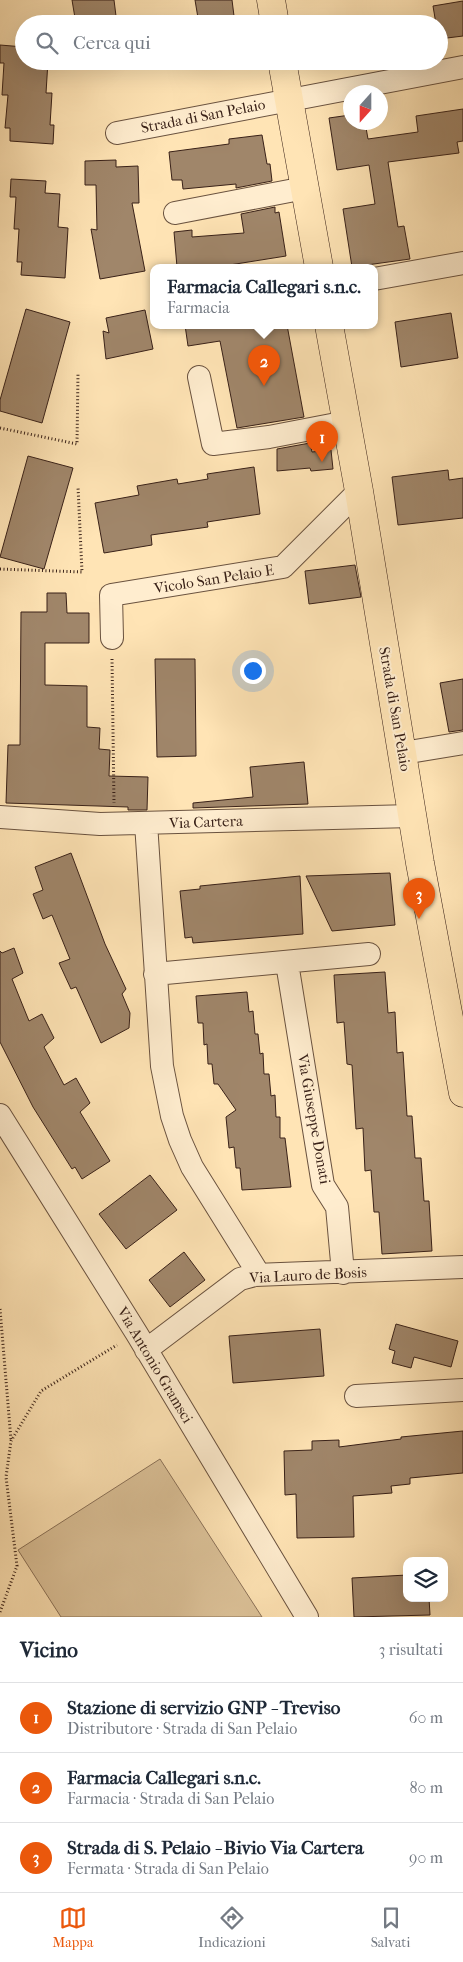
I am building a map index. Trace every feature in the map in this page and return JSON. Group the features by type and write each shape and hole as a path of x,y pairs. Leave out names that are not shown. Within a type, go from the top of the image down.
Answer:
{"main road":[{"path":"271,0 274,15"},
{"path":"284,70 318,264"},
{"name":"Strada di San Pelaio","path":"330,329 359,491 412,816 463,1093"}],"street":[{"name":"Strada di San Pelaio","path":"448,70 463,67"},
{"name":"Strada di San Pelaio","path":"117,133 447,70"},
{"path":"174,214 305,188"},
{"path":"378,278 463,263"},
{"path":"200,377 213,444 269,437 347,422"},
{"name":"Vicolo San Pelaio E","path":"112,638 111,595 284,567 359,491"},
{"path":"403,753 463,743"},
{"name":"Via Cartera","path":"0,817 114,824 412,816"},
{"path":"146,823 162,1066 172,1116 192,1167 255,1268 255,1275"},
{"path":"155,974 369,954"},
{"name":"Via Giuseppe Donati","path":"287,963 323,1185 337,1207 343,1273"},
{"name":"Via Antonio Gramsci","path":"0,1115 142,1342 307,1617"},
{"name":"Via Lauro de Bosis","path":"142,1342 240,1279 255,1275 463,1267"},
{"path":"356,1396 463,1390"}],"path":[{"path":"0,428 77,444 78,373"},
{"path":"0,569 82,572 78,487"},
{"path":"112,638 114,824"},
{"path":"0,1309 11,1441 6,1477 17,1566 0,1612"},
{"path":"11,1441 41,1391 142,1342"}],"shaded area":[{"path":"160,1459 262,1617 61,1617 18,1550"}],"building":[{"path":"72,0 114,0 116,15 74,15"},
{"path":"195,0 232,0 234,15 198,15"},
{"path":"463,1 463,36 448,38 448,15 434,15 433,6"},
{"path":"0,45 15,46 15,70 47,70 46,93 52,93 50,125 54,125 53,144 10,141 10,128 5,128 8,95 2,95 4,63 0,63"},
{"path":"463,109 463,141 457,142 459,153 388,162 398,227 404,226 410,259 374,264 352,264 343,209 375,204 369,165 337,170 329,118 343,116 343,130 366,130 368,139 418,132 416,116"},
{"path":"262,135 267,164 270,164 272,181 236,188 236,184 183,189 182,180 172,180 169,152 229,144 229,139"},
{"path":"116,160 116,167 138,166 139,203 132,203 145,271 100,279 91,229 97,230 96,185 85,185 85,161"},
{"path":"11,179 46,181 45,193 60,194 58,227 68,228 65,278 21,275 22,262 17,262 19,229 14,229 16,197 10,197"},
{"path":"275,207 275,213 279,212 286,256 236,264 177,264 174,232 192,230 192,237 244,233 241,214"},
{"path":"26,309 70,322 42,423 0,411 0,400"},
{"path":"145,310 153,349 106,359 103,331 109,333 106,318"},
{"path":"451,313 458,358 401,367 395,322"},
{"path":"186,329 288,329 304,417 237,428 220,341 188,346"},
{"path":"310,443 312,452 331,450 333,469 311,471 310,468 277,471 277,449"},
{"path":"28,456 73,468 44,569 0,557"},
{"path":"254,467 260,514 207,522 208,527 151,535 152,545 104,553 95,503 139,495 137,486 177,479 178,484 208,479 207,474"},
{"path":"448,470 449,480 463,478 463,518 398,525 392,477"},
{"path":"355,565 361,597 309,604 305,571"},
{"path":"47,593 66,593 67,613 89,613 89,643 45,643 45,685 87,686 87,727 100,728 99,749 110,750 109,776 148,777 147,810 128,810 128,807 6,803 8,745 20,745 21,612 47,612"},
{"path":"155,659 195,659 196,756 157,757"},
{"path":"463,679 463,730 449,732 440,683"},
{"path":"304,762 308,804 193,808 193,803 253,797 250,767"},
{"path":"71,853 105,944 126,989 122,994 130,1013 129,1028 101,1043 76,987 71,989 59,963 70,959 52,915 43,919 33,894 43,890 35,867"},
{"path":"390,873 395,925 332,931 306,876"},
{"path":"300,876 303,934 193,943 192,937 185,938 180,891 200,889 200,886"},
{"path":"14,948 23,973 12,979 29,1021 42,1014 54,1038 44,1047 64,1085 76,1078 90,1103 80,1112 110,1161 82,1179 75,1167 72,1169 33,1107 0,1042 0,951 2,953"},
{"path":"385,972 388,1013 395,1012 397,1053 403,1052 407,1116 412,1116 415,1158 421,1158 424,1201 429,1201 432,1251 382,1254 379,1212 374,1212 371,1170 365,1171 363,1128 356,1129 352,1065 347,1064 344,1022 337,1023 334,975"},
{"path":"247,992 249,1012 253,1011 255,1034 258,1034 260,1054 263,1053 264,1074 269,1074 271,1096 275,1095 276,1117 280,1117 280,1138 285,1138 291,1187 242,1190 240,1168 236,1168 234,1147 229,1148 226,1117 236,1110 218,1084 214,1084 212,1064 208,1064 207,1044 204,1045 203,1023 198,1023 196,996"},
{"path":"150,1175 177,1210 126,1249 99,1214"},
{"path":"184,1252 205,1280 170,1307 149,1280"},
{"path":"396,1324 458,1341 451,1367 414,1357 411,1368 392,1363 395,1351 389,1349"},
{"path":"320,1329 324,1376 233,1383 229,1336"},
{"path":"463,1431 463,1473 410,1478 410,1484 391,1486 392,1493 353,1496 354,1537 297,1538 296,1494 285,1495 284,1451 312,1450 312,1441 339,1440 339,1447 401,1439 401,1437"},
{"path":"403,1575 403,1602 429,1602 430,1615 354,1617 352,1578"}],"place":[{"name":"Farmacia Callegari s.n.c.","path":"264,386"},
{"name":"Stazione di servizio GNP - Treviso","path":"322,462"},
{"name":"Strada di S. Pelaio - Bivio Via Cartera","path":"419,919"}]}
